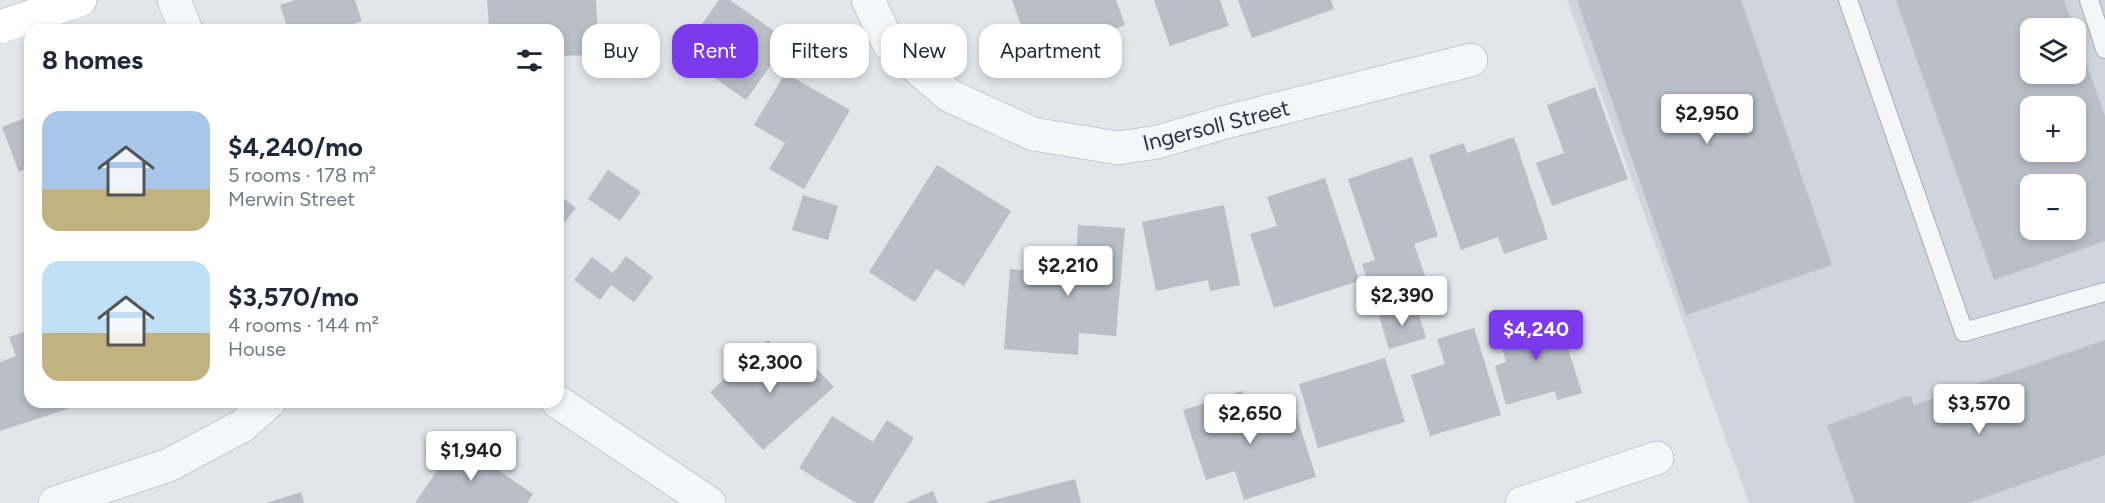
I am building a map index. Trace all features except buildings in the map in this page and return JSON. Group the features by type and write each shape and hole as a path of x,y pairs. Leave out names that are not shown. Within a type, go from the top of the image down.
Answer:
{"main road":[{"path":"0,27 80,0"}],"street":[{"path":"174,0 184,24"},
{"name":"Ingersoll Street","path":"868,0 889,44 950,96 1033,134 1118,148 1158,142 1222,123 1471,60"},
{"path":"564,406 709,503"},
{"path":"55,503 170,465 242,426 262,408"},
{"path":"1522,503 1657,458"}],"lane":[{"path":"1848,0 1964,332 2105,292"},
{"path":"2088,0 2105,49"}],"shaded area":[{"path":"1567,0 2105,0 2105,503 1749,503"}]}
